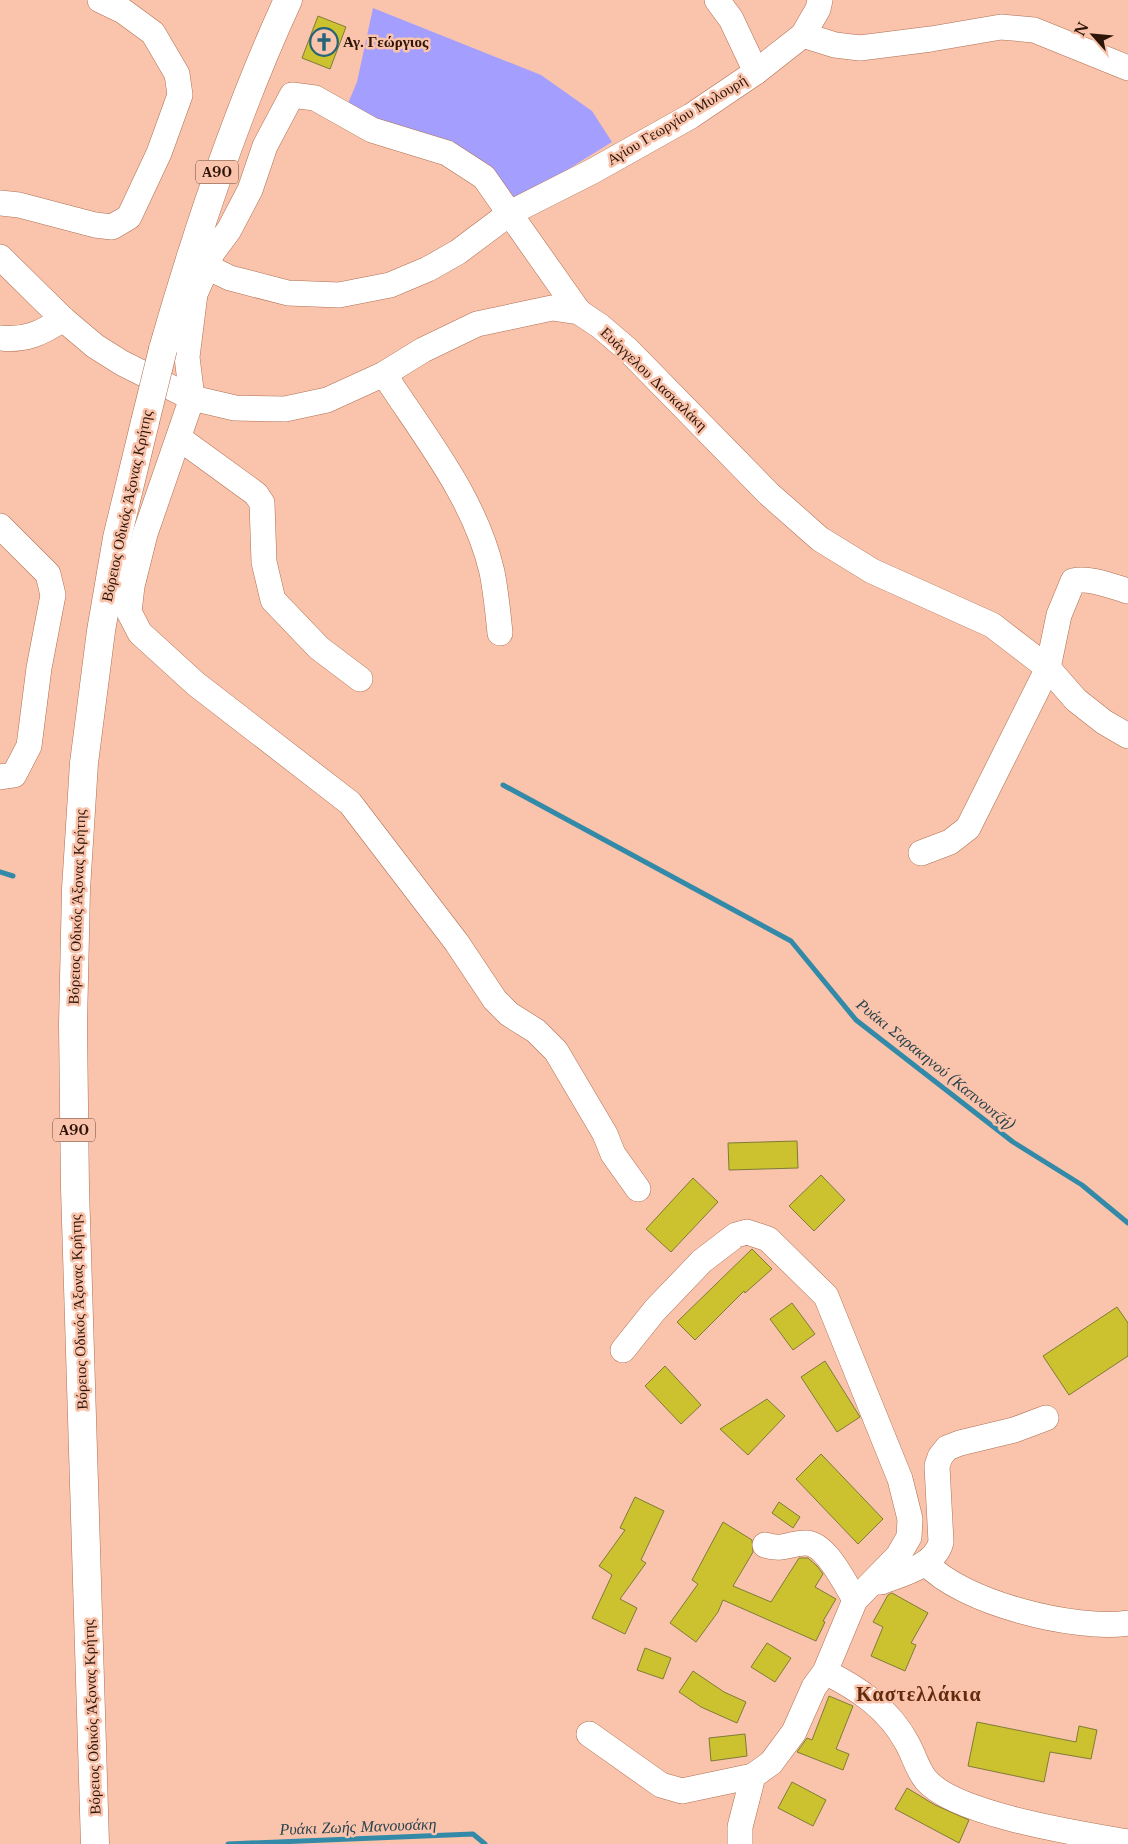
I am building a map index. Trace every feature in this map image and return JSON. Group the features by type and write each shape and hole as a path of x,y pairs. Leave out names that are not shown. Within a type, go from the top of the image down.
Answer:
{"highway":[{"name":"Βόρειος Οδικός Άξονας Κρήτης","path":"95,1844 75,1188 73,1024 76,888 84,763 101,631 117,538 163,349 216,175 261,58 288,0"}],"street":[{"path":"0,203 19,205 95,225 112,227 128,217 159,153 180,95 177,74 153,33 123,11 100,0"},
{"path":"717,0 731,19 756,72"},
{"name":"Αγίου Γεωργίου Μυλουρή","path":"207,267 230,278 288,293 339,295 366,291 390,284 428,268 458,252 510,213 592,171 682,120 756,72 803,36 818,8 820,0"},
{"path":"803,36 835,45 860,48 931,39 1002,26 1034,30 1128,68"},
{"path":"579,312 484,177 447,154 372,130 315,98 292,95 265,146 250,190 229,230 212,254 194,294 188,348 192,398 146,534 132,586 129,612 140,634 196,684 350,803 457,943 495,1000 509,1014 536,1031 556,1051 605,1134 613,1154 638,1189"},
{"name":"Ευάγγελου Δασκαλάκη","path":"0,257 63,319 102,351 192,398 235,408 285,409 327,400 384,374 424,350 477,324 552,308 579,312 600,326 628,350 762,487 820,539 872,571 992,625 1048,668 1076,700 1104,722 1128,736"},
{"path":"0,338 15,340 28,338 63,319"},
{"path":"384,374 454,480 472,517 491,570 500,633"},
{"path":"179,438 256,494 262,503 264,562 273,600 319,648 360,679"},
{"path":"0,526 48,574 53,595 39,668 29,746 14,775 0,777"},
{"path":"921,853 950,842 968,828 1048,668 1063,600 1073,581 1080,579 1128,591"},
{"path":"589,1734 661,1785 682,1791 752,1776 771,1763 794,1732 814,1687 825,1672 855,1600 898,1556 909,1537 910,1519 900,1479 826,1296 776,1247 757,1234 747,1232 736,1235 702,1261 656,1310 623,1350"},
{"path":"873,1581 881,1582 926,1563 938,1553 941,1542 938,1483 940,1457 948,1448 960,1443 1014,1430 1046,1418"},
{"path":"765,1545 783,1548 808,1543 819,1548 834,1565 855,1600"},
{"path":"926,1563 943,1579 971,1593 1020,1611 1079,1624 1128,1623"},
{"path":"825,1672 860,1692 881,1709 896,1725 926,1781 942,1792 986,1810 1026,1822 1128,1842"},
{"path":"740,1844 740,1827 752,1776"}],"shaded area":[{"path":"373,8 541,75 592,111 612,142 549,181 515,198 493,172 346,108 357,82"}],"building":[{"name":"Αγ. Γεώργιος","path":"318,16 346,27 330,69 302,58"},
{"path":"797,1141 798,1168 729,1170 728,1143"},
{"path":"821,1175 845,1200 814,1231 789,1206"},
{"path":"693,1178 718,1202 671,1252 646,1229"},
{"path":"752,1249 772,1269 745,1293 744,1291 695,1340 677,1322"},
{"path":"792,1303 815,1334 793,1350 770,1319"},
{"path":"1117,1307 1128,1323 1128,1356 1069,1395 1043,1356"},
{"path":"825,1361 860,1417 837,1432 801,1377"},
{"path":"665,1366 701,1405 681,1424 645,1386"},
{"path":"767,1399 785,1416 748,1455 720,1429"},
{"path":"821,1454 883,1519 858,1544 796,1479"},
{"path":"635,1497 664,1511 641,1560 646,1563 620,1599 637,1608 625,1634 592,1618 612,1575 599,1566 625,1530 620,1528"},
{"path":"779,1502 800,1517 793,1528 772,1513"},
{"path":"723,1522 752,1540 753,1552 733,1586 771,1602 799,1558 808,1558 817,1566 823,1574 815,1587 836,1599 823,1621 825,1622 816,1641 723,1600 718,1612 696,1642 670,1623 698,1584 692,1580"},
{"path":"892,1593 928,1613 911,1643 916,1645 905,1671 871,1656 883,1627 873,1622 888,1595"},
{"path":"767,1643 791,1658 775,1682 751,1667"},
{"path":"645,1648 671,1658 663,1679 637,1670"},
{"path":"693,1671 724,1692 746,1702 737,1723 701,1707 679,1692"},
{"path":"829,1696 853,1706 836,1749 849,1754 843,1770 797,1752 807,1738 812,1740"},
{"path":"977,1722 1076,1742 1079,1726 1097,1730 1091,1759 1050,1752 1044,1782 968,1766"},
{"path":"745,1734 747,1756 711,1761 709,1738"},
{"path":"792,1782 826,1800 813,1826 778,1808"},
{"path":"907,1788 935,1805 969,1820 959,1843 895,1809"}],"waterway":[{"name":"Ρυάκι Σαρακηνού (Καπνουτζή)","path":"503,785 791,941 856,1020 1013,1142 1082,1185 1128,1223"},
{"path":"0,872 13,876"},
{"name":"Ρυάκι Ζωής Μανουσάκη","path":"228,1844 473,1834 485,1844"}],"place":[{"name":"Αγ. Γεώργιος","path":"324,42"}],"district":[{"name":"Καστελλάκια","path":"919,1694"}]}
